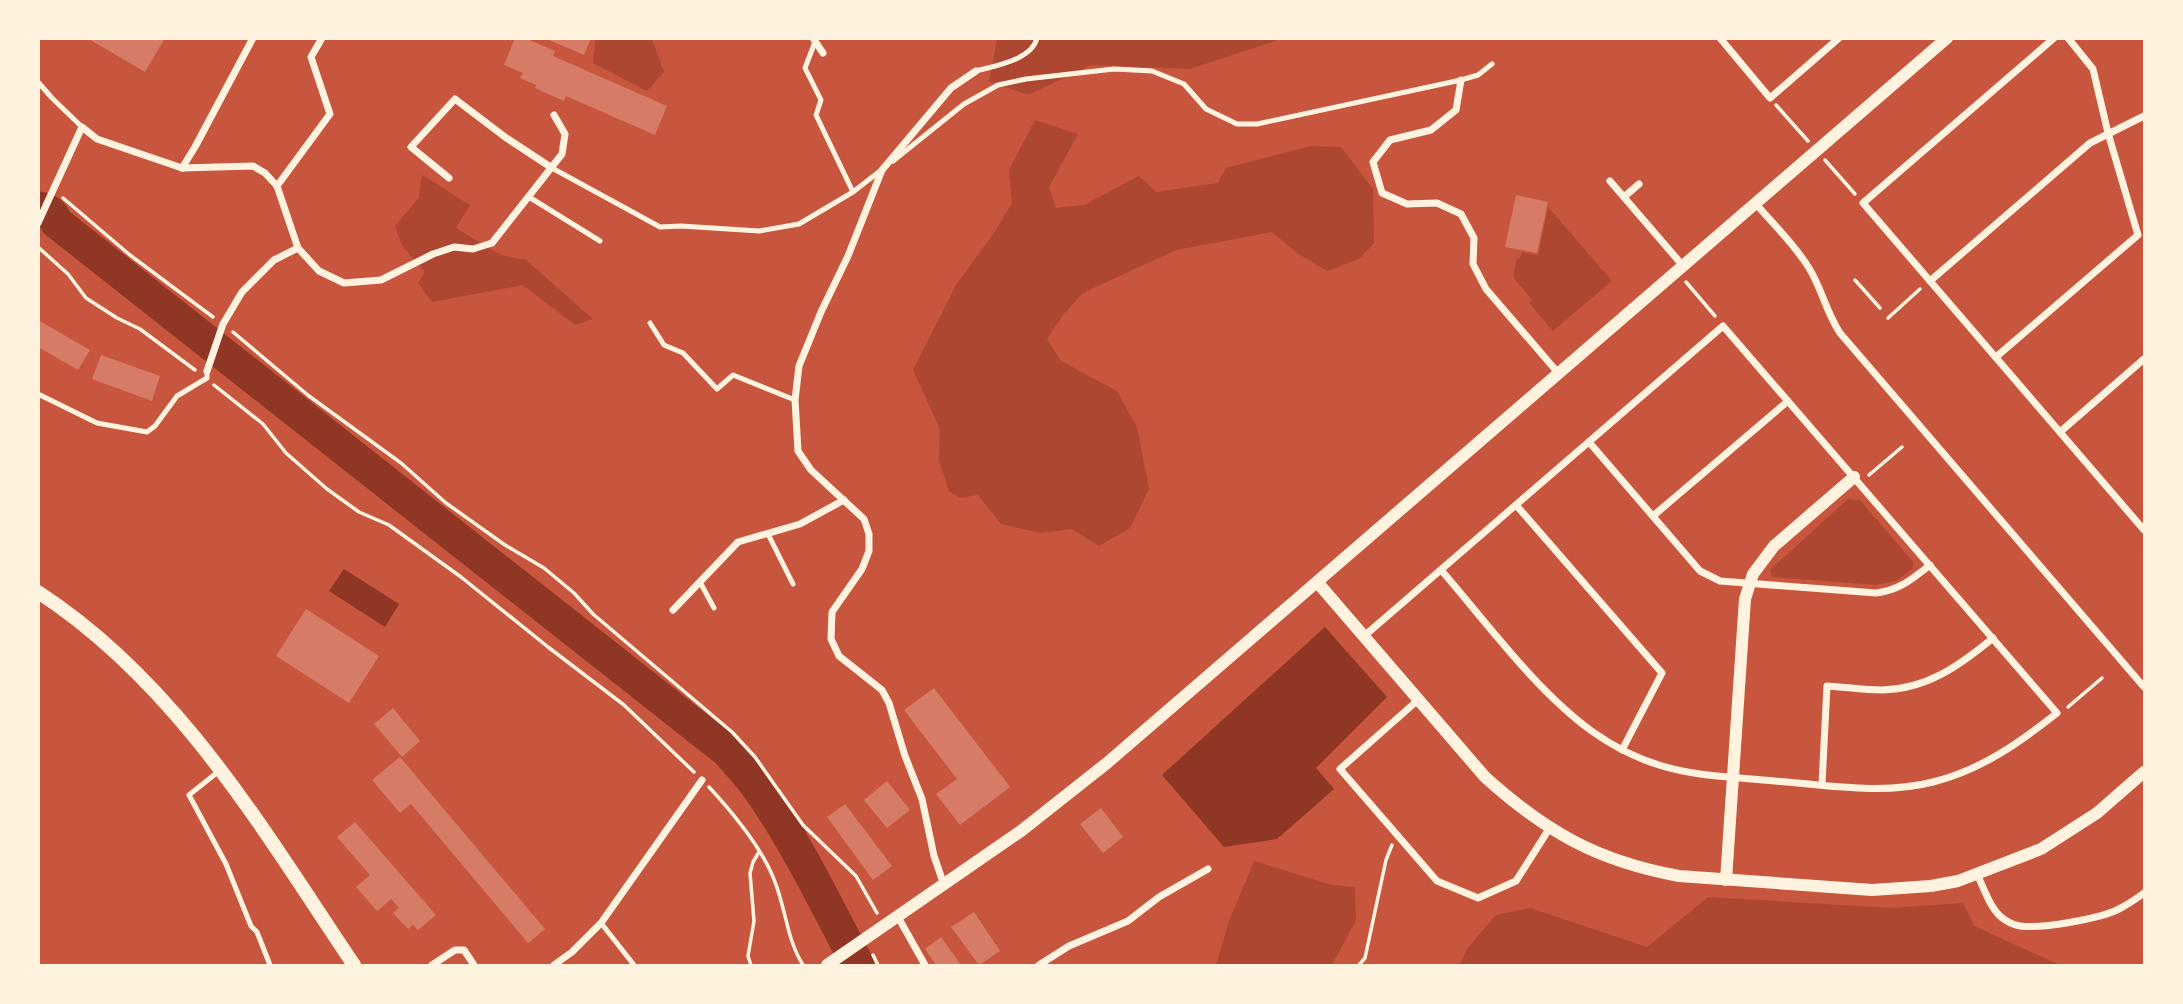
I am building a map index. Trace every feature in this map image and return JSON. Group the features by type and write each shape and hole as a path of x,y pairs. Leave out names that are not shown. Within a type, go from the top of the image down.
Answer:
{"main road":[{"path":"38,592 78,620 127,662 174,712 221,769 354,965"}],"street":[{"path":"182,168 253,38"},
{"path":"276,186 330,114 311,57 322,38"},
{"path":"1720,38 1770,98 1839,38"},
{"path":"827,965 1031,823 1107,763 1947,38"},
{"path":"2054,38 1863,203 2144,530"},
{"path":"1996,358 2138,235 2108,133 2093,69 2068,38"},
{"path":"814,40 823,53"},
{"path":"944,885 934,856 922,799 889,703 882,690 839,656 831,639 832,612 862,569 869,551 869,534 864,519 811,470 798,451 795,400 799,366 848,257 882,170 951,88 976,71"},
{"path":"1461,80 1455,110 1430,130 1390,140 1373,162 1382,193 1407,204 1437,202 1461,214 1474,238 1473,264 1486,289 1559,374"},
{"path":"449,178 411,147 455,99 552,168"},
{"path":"38,223 82,127 97,139 182,168 253,166 265,173 276,186 299,248 319,271 344,282 381,280 433,254 454,247 473,248 492,243 562,155 565,134 554,115"},
{"path":"1930,281 2090,142 2144,116"},
{"path":"1610,181 1681,269"},
{"path":"1624,197 1639,184"},
{"path":"1756,204 1802,257 1840,333 2144,687"},
{"path":"207,374 223,327 242,292 274,260 299,248"},
{"path":"1363,637 1723,326 2057,713 2000,755 1957,775 1933,782 1878,788 1691,773 1660,765 1622,750 1593,732 1555,699 1441,570"},
{"path":"2060,432 2144,359"},
{"path":"1653,516 1788,401"},
{"path":"1589,442 1700,572 1720,581 1877,593 1892,591 1906,584 1930,565"},
{"path":"1726,880 1745,598 1749,583 1774,546 1857,480"},
{"path":"673,610 738,542 800,524 844,500"},
{"path":"1516,505 1662,673 1622,750"},
{"path":"1318,583 1485,777 1511,801 1549,829 1593,851 1634,866 1679,876 1872,890 1931,886 1958,881 2041,849 2097,813 2144,772"},
{"path":"1822,785 1827,686 1880,690 1925,682 1962,663 1993,638"},
{"path":"1418,700 1340,769 1437,881 1478,898 1516,881 1549,829"},
{"path":"554,965 572,952 601,923 702,780"},
{"path":"1039,965 1069,946 1128,921 1159,897 1208,869"},
{"path":"1977,874 1991,905 1999,915 2019,926 2104,915 2144,893"},
{"path":"898,916 925,965"},
{"path":"432,965 455,950 464,950 474,965"}],"lane":[{"path":"976,71 1017,60 1036,44 1037,38"},
{"path":"814,40 805,68 821,100 816,115 853,191"},
{"path":"552,168 660,227 759,230 799,224 882,170 964,104 998,85 1026,79 1114,69 1152,71 1184,84 1206,109 1237,124 1257,124 1461,80 1478,75 1492,64"},
{"path":"38,82 82,127"},
{"path":"528,197 600,241"},
{"path":"650,323 664,345 683,354 717,389 733,375 795,400"},
{"path":"38,394 97,423 147,432 155,426 177,396 207,374"},
{"path":"768,534 793,584"},
{"path":"700,582 714,608"},
{"path":"221,769 189,795 226,864 270,965"},
{"path":"601,923 634,965"}],"path":[{"path":"1787,118 1863,203"},
{"path":"52,193 309,396 401,463 446,503 505,545 544,568 574,593 593,614 732,732 755,757 803,825 856,876 884,926"},
{"path":"38,247 68,274 86,298 140,329 207,374 263,424 286,453 306,472 348,505 389,525 461,577 624,705 677,753 725,804 759,852 774,880 789,935 803,965"},
{"path":"1681,269 1723,326"},
{"path":"1855,280 1880,308"},
{"path":"1888,318 1930,281"},
{"path":"1857,480 1902,447"},
{"path":"2057,713 2102,678"},
{"path":"1359,965 1364,957 1386,860 1396,833"},
{"path":"751,965 748,956 754,921 750,873 759,852"},
{"path":"873,955 878,965"}],"shaded area":[{"path":"596,38 652,39 664,72 647,91 593,63"},
{"path":"997,39 1281,39 1190,69 1091,65 1028,95 989,81"},
{"path":"1035,120 1078,134 1049,187 1056,208 1084,205 1139,176 1156,192 1218,183 1226,168 1311,146 1341,147 1373,189 1374,243 1359,259 1327,271 1297,253 1272,232 1176,250 1083,293 1063,315 1047,339 1061,361 1117,391 1137,427 1149,489 1130,528 1099,546 1072,529 1040,533 1001,524 978,495 959,498 949,491 939,461 940,429 913,370 956,285 1012,203 1009,170"},
{"path":"422,175 470,205 456,228 501,255 526,260 593,319 575,325 523,285 432,302 418,283 425,272 402,246 395,226 419,197"},
{"path":"1548,207 1612,281 1553,331 1529,303 1532,300 1513,277 1517,258 1520,258 1522,252 1538,255"},
{"path":"1848,499 1860,500 1913,562 1913,569 1895,581 1876,585 1772,577 1770,570"},
{"path":"344,569 399,604 385,627 329,591"},
{"path":"1325,627 1387,697 1316,768 1334,789 1277,839 1224,847 1162,775"},
{"path":"1254,861 1332,885 1355,887 1356,920 1332,965 1216,965 1229,921"},
{"path":"1708,897 1891,908 1963,903 1974,926 2060,965 1460,965 1467,949 1496,915 1530,908 1647,947"}],"building":[{"path":"87,38 165,38 145,72"},
{"path":"515,38 525,38 555,51 553,56 667,106 655,135 566,96 564,101 520,78 523,73 504,65"},
{"path":"591,38 584,55 549,40"},
{"path":"1516,195 1548,202 1537,253 1505,247"},
{"path":"38,320 90,350 78,370 38,347"},
{"path":"101,355 160,376 152,401 92,379"},
{"path":"306,609 379,656 349,703 276,656"},
{"path":"934,688 1010,787 960,825 936,794 957,779 904,710"},
{"path":"393,708 420,741 402,757 374,724"},
{"path":"400,757 545,929 528,943 411,804 400,813 372,780"},
{"path":"887,781 910,810 887,828 864,800"},
{"path":"845,804 892,866 873,880 827,817"},
{"path":"1101,808 1123,837 1103,853 1080,824"},
{"path":"355,822 436,915 418,930 413,925 408,929 393,913 399,908 391,899 377,911 356,887 370,875 337,837"},
{"path":"974,912 1000,951 979,965 951,927"},
{"path":"941,937 961,965 936,965 925,949"}],"waterway":[{"path":"38,208 50,212 56,222 727,751 755,784 786,831 858,965"}]}
